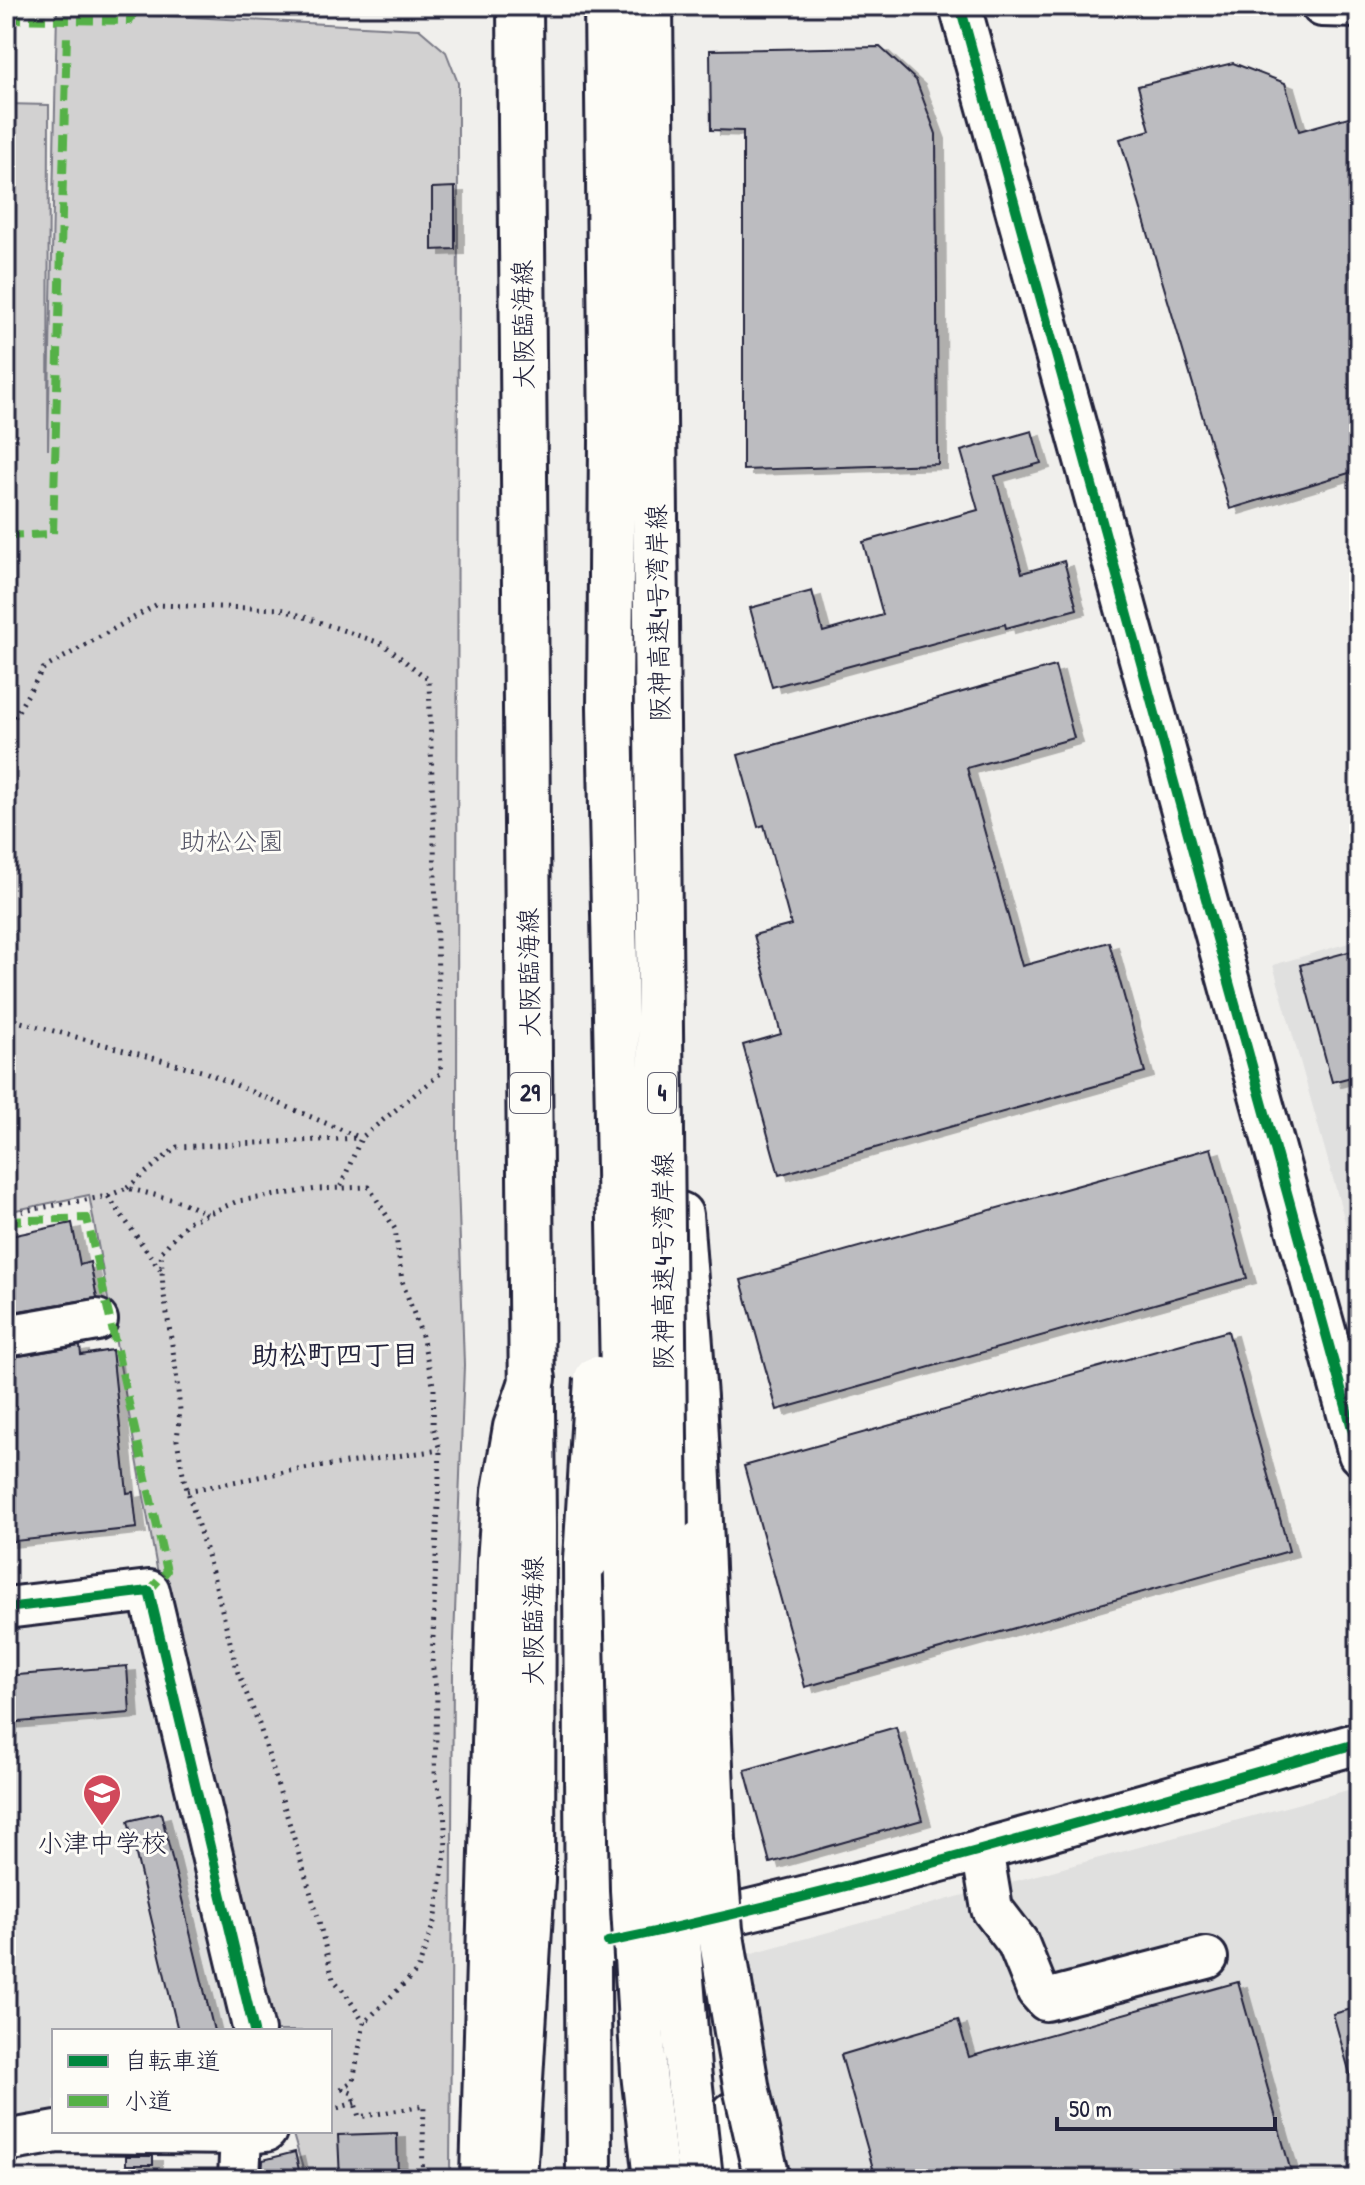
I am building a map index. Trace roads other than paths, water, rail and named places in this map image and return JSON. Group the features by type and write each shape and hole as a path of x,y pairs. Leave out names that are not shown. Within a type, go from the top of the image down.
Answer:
{"main road":[{"name":"大阪臨海線","path":"514,2179 532,1879 533,1379 520,6"},
{"path":"593,6 608,2179"},
{"name":"阪神高速4号湾岸線","path":"607,6 612,440 610,707 633,1890 644,2073 656,2179"},
{"name":"阪神高速4号湾岸線","path":"650,6 665,1542 674,1889 700,2179"},
{"path":"589,2179 586,1560 607,1157 606,808 610,707"},
{"path":"661,978 694,1397 719,1915 747,2091 767,2179"},
{"path":"600,1043 646,1164 651,1225 651,1351 690,1561 695,1719 708,1921 744,2179"},
{"path":"483,2179 493,1766 505,1491 516,1427 533,1379"}],"street":[{"path":"960,6 1359,1454"},
{"path":"1322,6 1359,7"},
{"path":"23,1342 97,1320"},
{"path":"6,1608 149,1591 254,2029"},
{"path":"608,1942 708,1921 982,1849 1359,1743"},
{"path":"982,1849 992,1909 1018,1943 1037,1990 1046,2000 1207,1958"},
{"path":"6,2141 52,2133"},
{"path":"239,2179 254,2133"}],"place":[{"name":"小津中学校","path":"102,1827"}],"district":[{"name":"助松町四丁目","path":"335,1354"}],"park label":[{"name":"助松公園","path":"232,841"}]}
